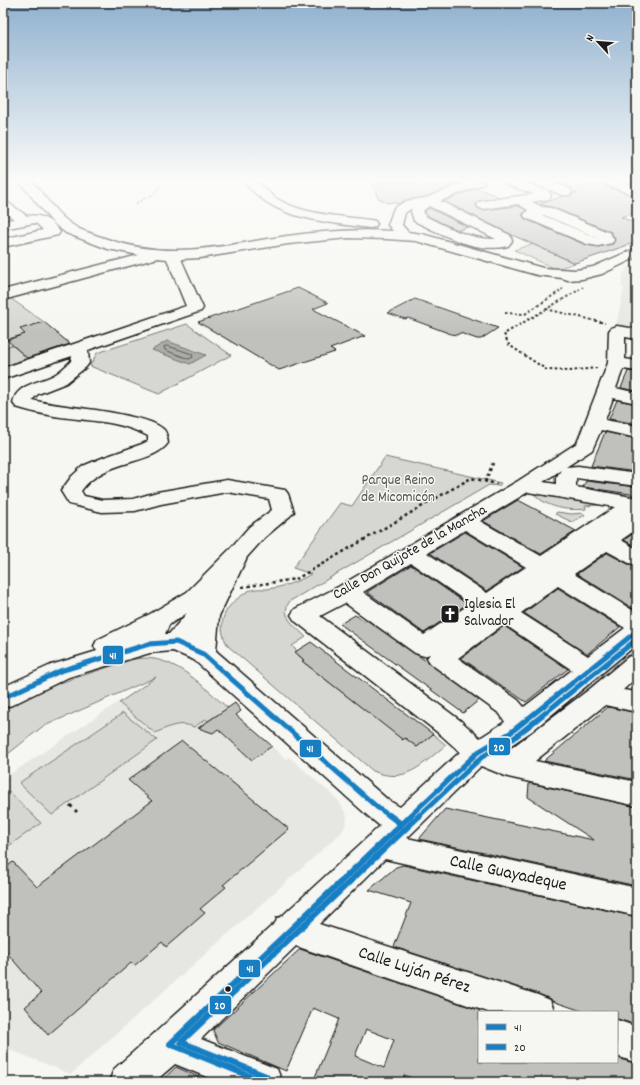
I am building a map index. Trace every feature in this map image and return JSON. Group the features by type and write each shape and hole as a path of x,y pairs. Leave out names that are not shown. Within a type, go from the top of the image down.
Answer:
{"street":[{"path":"3,243 53,232"},
{"path":"75,232 113,246 166,254 200,254 288,240 348,234 405,236"},
{"path":"392,232 405,236 432,250 492,268 524,274 584,281 597,272 637,252"},
{"path":"401,232 405,236"},
{"path":"447,232 490,244 503,243 505,241 505,238 492,232"},
{"path":"3,295 166,254"},
{"path":"3,374 195,308 166,254"},
{"path":"617,351 637,334"},
{"path":"3,698 160,620 196,597 257,532 283,512 278,494 227,486 156,498 135,505 102,506 76,500 71,492 81,477 108,462 150,449 158,444 157,433 139,424 107,416 49,410 22,402 23,397 32,390 60,379 80,363 80,347"},
{"path":"617,351 637,349"},
{"path":"617,351 637,366"},
{"name":"Calle Don Quijote de la Mancha","path":"478,752 451,728 303,615 346,592 465,521 585,446 606,392 617,351"},
{"path":"606,392 637,398"},
{"path":"594,423 637,432"},
{"path":"568,457 637,472"},
{"path":"566,492 566,478 570,472 637,480"},
{"path":"520,488 566,492 636,509"},
{"path":"550,571 606,541 636,509"},
{"path":"346,592 424,646 495,608 550,571 636,509"},
{"path":"465,521 637,624"},
{"path":"606,541 637,558"},
{"path":"411,553 589,669"},
{"path":"203,654 207,616 237,555"},
{"path":"176,642 220,591"},
{"path":"495,608 440,658 509,708 522,724"},
{"path":"149,644 160,620"},
{"path":"127,1082 170,1044 289,929 335,889 379,845 478,752 510,734 637,631"},
{"path":"60,671 149,644 176,642 203,654 378,808 401,824"},
{"path":"508,766 600,696 637,663"},
{"path":"600,696 637,702"},
{"path":"478,752 508,766 637,794"},
{"name":"Calle Guayadeque","path":"379,845 637,902"},
{"name":"Calle Luján Pérez","path":"289,929 535,1011"},
{"path":"618,1038 637,1045"},
{"path":"170,1044 264,1082"}],"path":[{"path":"546,309 614,325 617,351 569,371 547,370 509,345 504,334 546,309 584,281"},
{"path":"505,313 525,314 584,281"},
{"path":"485,482 493,463"},
{"path":"220,591 296,579 471,478 520,488"},
{"path":"70,805 77,812"}],"shaded area":[{"path":"637,263 637,330 616,327 624,287 621,287 623,274 629,266"},
{"path":"158,676 228,708 286,759 289,757 338,800 347,816 346,824 342,832 71,1074 3,1047 3,779"}],"green space":[{"path":"532,244 575,263 556,269 514,250"},
{"path":"10,298 44,322 21,329 25,334 5,340 3,338 3,300"},
{"path":"187,324 231,355 159,394 90,366 97,353"},
{"path":"12,345 27,358 3,367 3,348"},
{"name":"Parque Reino de Micomicón","path":"385,457 501,483 499,486 489,485 290,601 287,606 286,612 290,621 306,637 292,646 297,651 295,653 304,660 303,662 361,707 363,706 403,740 405,738 417,747 433,734 446,745 413,770 395,776 385,775 373,771 228,646 222,631 223,618 226,612 235,601 248,591 285,585 296,582 311,574 293,568 340,503 352,506"},
{"path":"534,494 598,505 585,506 586,509 558,508 545,503"},
{"path":"557,512 571,514 583,513 585,515 572,522 555,514"},
{"path":"637,644 637,650 518,747 514,756 500,748"},
{"path":"145,658 169,663 180,669 200,683 228,708 208,721 206,719 194,727 189,725 179,725 155,733 119,703 156,677 42,727 3,758 3,707 36,691 133,659"},
{"path":"123,713 157,740 52,815 19,783"},
{"path":"8,791 41,823 3,850 3,794"}],"water":[{"path":"167,341 206,355 190,364 152,350"}],"building":[{"path":"505,232 555,232 586,245 598,247 613,244 615,239 611,232 637,232 637,242 575,263"},
{"path":"298,288 328,303 313,309 365,336 330,349 335,352 279,370 198,322"},
{"path":"415,299 498,328 481,339 477,339 460,333 457,335 451,334 408,318 405,319 388,313"},
{"path":"44,322 70,344 27,358 7,340 25,334 20,329"},
{"path":"628,371 637,372 637,391 621,388"},
{"path":"617,400 637,404 637,424 609,419"},
{"path":"605,432 637,439 637,472 591,466"},
{"path":"586,481 637,487 637,495 583,487"},
{"path":"518,500 576,531 541,554 483,521"},
{"path":"637,531 637,547 624,540"},
{"path":"465,532 523,567 487,591 430,553"},
{"path":"607,553 628,564 637,566 637,611 577,574"},
{"path":"411,565 467,604 424,633 367,592"},
{"path":"558,588 620,627 587,654 524,613"},
{"path":"355,615 365,621 367,620 479,700 463,713 340,624"},
{"path":"504,626 568,669 526,702 461,658"},
{"path":"311,642 433,734 417,747 405,738 403,740 302,661 304,660 295,652"},
{"path":"235,703 241,711 236,715 272,746 252,760 218,729 213,733 198,728"},
{"path":"608,707 637,713 637,780 544,761"},
{"path":"182,741 289,829 223,885 226,887 200,909 205,913 166,947 162,942 134,966 131,963 48,1035 25,1007 41,993 3,948 3,870 13,862 37,887 152,801 128,780"},
{"path":"529,783 637,807 637,886 419,839 445,809 594,840 528,797"},
{"path":"403,865 637,917 637,1025 618,1019 618,1011 582,1011 552,1001 551,999 538,994 394,947 411,903 369,890 396,867"},
{"path":"300,949 479,1010 478,1063 618,1063 618,1058 637,1064 637,1082 421,1082 404,1075 403,1076 417,1082 313,1082 339,1019 313,1008 286,1071 218,1042 213,1030","holes":["366,1029 394,1040 384,1068 355,1056"]},
{"path":"176,1067 210,1082 160,1082"}],"transit line":[{"name":"41","path":"264,1082 170,1044 478,752 510,733 637,631"},
{"name":"20","path":"266,1076 181,1042 482,757 514,738 637,639"},
{"name":"41","path":"3,698 60,671 149,644 176,642 203,654 378,808 401,824"}],"place":[{"name":"Iglesia El Salvador","path":"450,614"}]}
